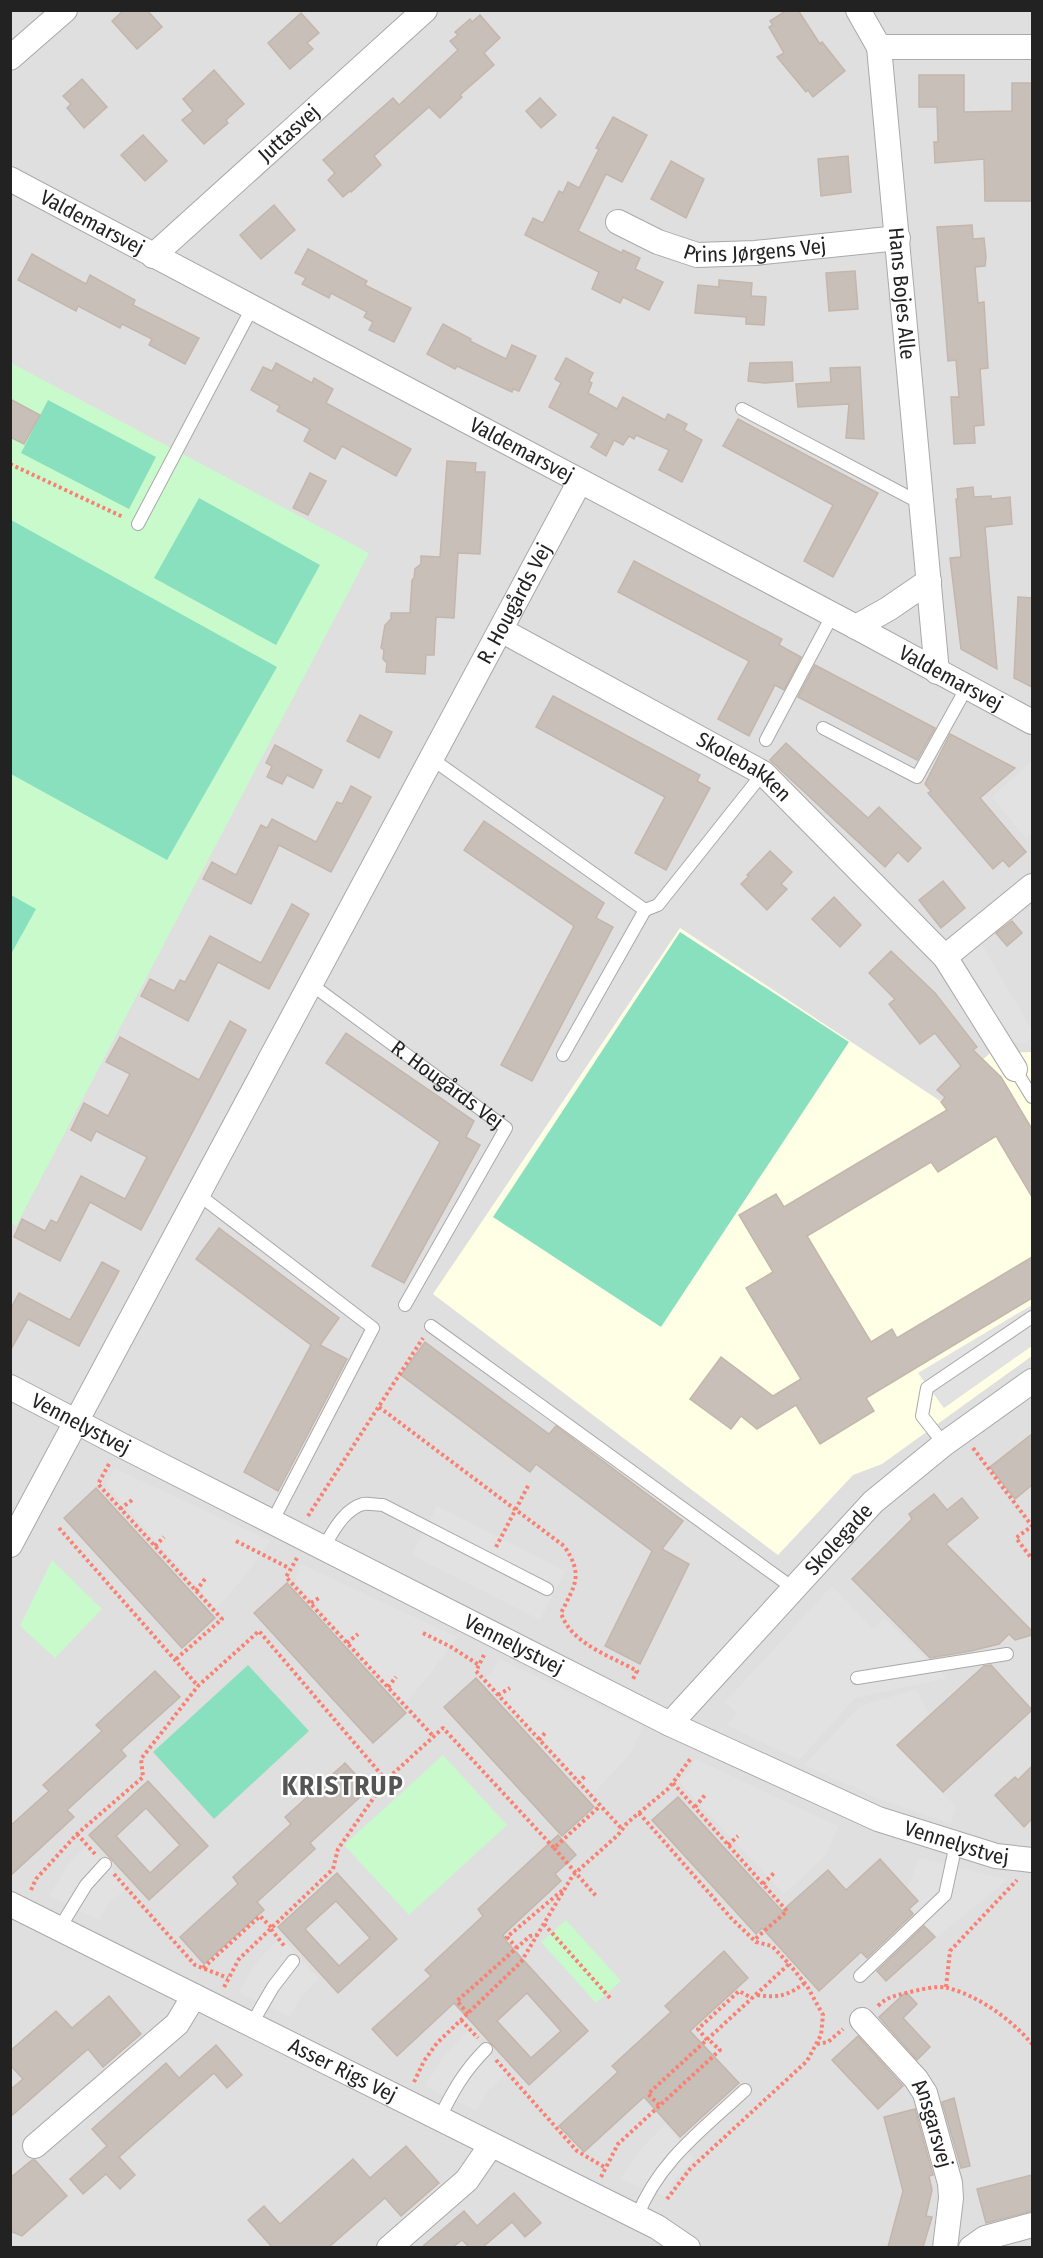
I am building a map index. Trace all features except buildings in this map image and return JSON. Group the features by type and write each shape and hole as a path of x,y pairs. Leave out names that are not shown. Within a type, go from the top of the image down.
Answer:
{"street":[{"path":"10,58 65,10"},
{"name":"Juttasvej","path":"153,256 425,10"},
{"name":"Hans Bojes Alle","path":"858,10 879,47 937,672"},
{"path":"879,47 1032,47"},
{"name":"Valdemarsvej","path":"10,179 833,614 1032,722"},
{"name":"Prins Jørgens Vej","path":"618,222 658,242 697,255 755,253 898,238"},
{"name":"R. Hougårds Vej","path":"10,1545 580,481"},
{"path":"856,627 888,609 929,581"},
{"name":"Skolebakken","path":"501,630 762,773 945,957 1015,1069"},
{"path":"945,957 1032,886"},
{"name":"Skolegade","path":"670,1724 873,1502 952,1438 1032,1381"},
{"name":"Vennelystvej","path":"10,1387 121,1446 670,1724 878,1820 996,1856 1026,1859"},
{"name":"Asser Rigs Vej","path":"16,1907 637,2217 688,2247"},
{"path":"35,2146 177,2024 194,1996"},
{"name":"Ansgarsvej","path":"862,2020 916,2079 925,2093 951,2190 945,2247"},
{"path":"389,2247 467,2181 492,2145"},
{"path":"971,2247 985,2238 1032,2225"}],"lane":[{"path":"138,524 252,308"},
{"path":"742,409 922,504"},
{"path":"766,740 833,614"},
{"path":"823,728 916,777 967,687"},
{"path":"432,759 645,910"},
{"path":"563,1055 645,910 658,905 762,773"},
{"name":"R. Hougårds Vej","path":"312,985 506,1128 405,1305"},
{"path":"1015,1069 1032,1097"},
{"path":"199,1195 373,1328 272,1522"},
{"path":"952,1438 922,1416 927,1388 1032,1317"},
{"path":"431,1326 793,1587"},
{"path":"310,1541 364,1503 383,1505 547,1589"},
{"path":"857,1678 1007,1654"},
{"path":"860,1976 945,1895 956,1844"},
{"path":"59,1929 86,1885 105,1864"},
{"path":"251,2025 273,1986 293,1961"},
{"path":"439,2119 457,2083 486,2049"},
{"path":"637,2217 645,2195 664,2167 745,2090"}],"path":[{"path":"10,464 138,524"},
{"path":"431,1326 379,1407 310,1541 289,1568 286,1576 433,1736"},
{"path":"379,1407 564,1546 577,1569 576,1583 561,1614 564,1624 576,1637 637,1671 623,1701"},
{"path":"952,1438 1032,1526 1016,1538 1032,1559"},
{"path":"121,1446 98,1484 222,1619 175,1660"},
{"path":"489,1560 529,1484"},
{"path":"120,1509 132,1500"},
{"path":"59,1528 198,1686"},
{"path":"155,1546 164,1537"},
{"path":"236,1541 289,1568"},
{"path":"196,1591 205,1579"},
{"path":"310,1603 319,1598"},
{"path":"16,1907 36,1879 77,1834 143,1777 141,1759 198,1686 259,1631 387,1780"},
{"path":"423,1633 479,1665"},
{"path":"347,1643 358,1634"},
{"path":"493,1634 476,1671 622,1830"},
{"path":"388,1686 396,1677"},
{"path":"498,1695 510,1688"},
{"path":"77,1834 195,1965 227,1979 239,1959 333,1869 338,1849 387,1780 443,1728 596,1896"},
{"path":"539,1740 545,1732"},
{"path":"416,2077 437,2043 521,1962 575,1873 673,1783 688,1764 701,1738"},
{"path":"578,1783 585,1776"},
{"path":"673,1783 787,1911 754,1940"},
{"path":"695,1807 705,1795"},
{"path":"554,1848 600,1806"},
{"path":"639,1813 732,1919 754,1940 772,1946 789,1964 648,2094 658,2105"},
{"path":"728,1845 738,1836"},
{"path":"946,1987 950,1951 1018,1878 1026,1859"},
{"path":"763,1884 775,1872"},
{"path":"517,1948 507,1937 565,1888"},
{"path":"203,1968 260,1916 292,1955 293,1961"},
{"path":"544,1924 610,1998"},
{"path":"468,2014 458,2001 530,1936 537,1935"},
{"path":"461,2020 577,2151 606,2168 618,2144 720,2050 698,2029 739,1991 754,1996 789,1994 805,1983"},
{"path":"816,2044 828,2042 855,2018 862,2020 887,1997 946,1987 980,2001 1024,2034 1032,2044"}],"shaded area":[{"path":"11,11 1032,11 1032,2247 11,2247"},
{"path":"1032,761 1032,833 1026,838 992,797"},
{"path":"680,928 940,1101 990,1053 1032,1052 1032,1356 882,1464 853,1475 778,1555 433,1294"},
{"path":"978,938 1032,1030 1031,1038 1022,1044 1007,1040 956,957"},
{"path":"1032,1305 1032,1346 944,1408 918,1373"},
{"path":"114,1468 270,1541 244,1577 216,1609 107,1485"},
{"path":"437,1506 565,1571 540,1620 412,1555"},
{"path":"301,1564 457,1637 432,1672 404,1704 295,1581"},
{"path":"832,1586 873,1629 884,1618 947,1678 855,1698 799,1760 727,1725 737,1713 725,1702"},
{"path":"499,1659 643,1726 630,1754 593,1794 482,1680 492,1672"},
{"path":"916,1689 929,1715 897,1745 956,1807 951,1824 877,1798 804,1765 860,1706"},
{"path":"695,1759 838,1826 826,1855 784,1894 678,1781 688,1773"},
{"path":"89,1843 128,1886 109,1904 99,1920 49,1896 67,1866"},
{"path":"919,1858 1008,1880 937,1937 910,1908 907,1889"},
{"path":"281,1937 319,1979 300,1997 290,2017 238,1992 259,1959"},
{"path":"468,2031 507,2073 488,2091 477,2111 425,2086 446,2053"},
{"path":"665,2124 695,2159 676,2178 666,2197 620,2179 642,2148"}],"green space":[{"path":"11,363 369,553 16,1226 11,1222"},
{"path":"48,400 156,457 129,509 21,453"},
{"path":"199,498 320,565 276,645 154,578"},
{"path":"11,520 277,667 167,860 11,774"},
{"path":"11,895 36,909 11,954"},
{"path":"680,932 849,1042 661,1327 493,1217"},
{"path":"52,1560 102,1609 55,1658 20,1626"},
{"path":"248,1665 309,1731 214,1819 153,1752"},
{"path":"443,1755 507,1825 409,1915 344,1845"},
{"path":"566,1920 621,1981 596,2003 541,1942"}],"district":[{"name":"KRISTRUP","path":"343,1786"}]}
